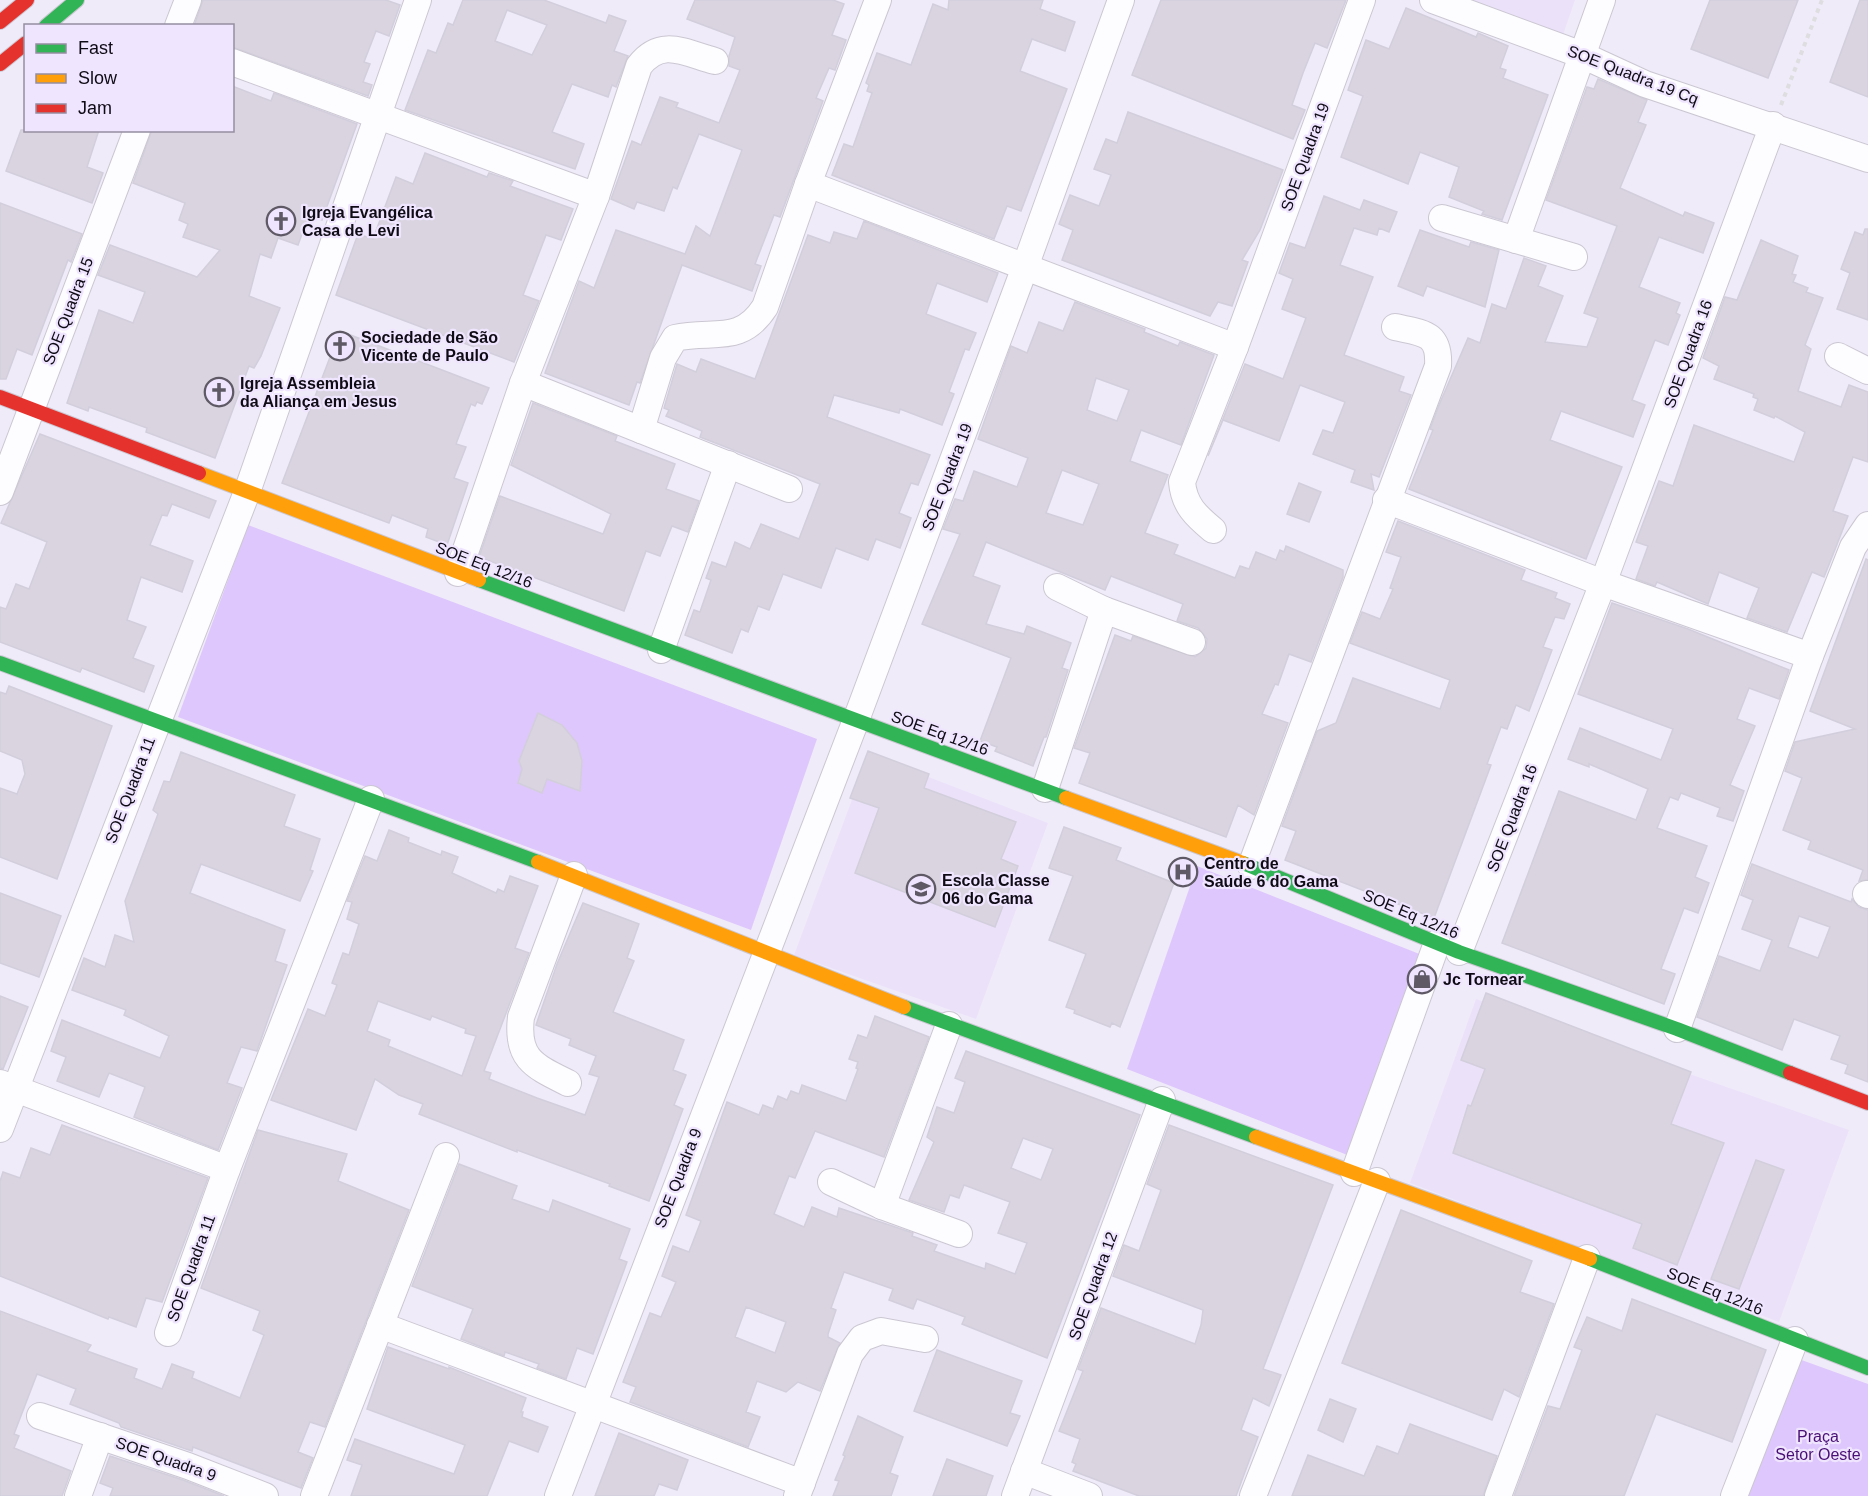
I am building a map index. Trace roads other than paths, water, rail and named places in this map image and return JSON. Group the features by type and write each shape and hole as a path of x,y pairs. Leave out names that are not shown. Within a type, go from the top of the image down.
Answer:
{"street":[{"path":"0,22 27,0"},
{"path":"48,24 77,0"},
{"path":"179,24 188,0"},
{"path":"247,492 418,0"},
{"path":"641,430 663,358 675,339 689,335 735,333 755,322 765,307 808,184 878,0"},
{"name":"SOE Quadra 19","path":"766,951 856,720 1025,267 1121,0"},
{"name":"SOE Quadra 19","path":"1213,530 1192,513 1182,482 1235,346 1362,0"},
{"name":"SOE Quadra 19 Cq","path":"1433,0 1582,55 1645,84 1773,125 1868,159"},
{"path":"1516,240 1602,0"},
{"path":"0,64 24,45"},
{"path":"458,573 523,383 596,196 639,66 648,54 659,49 715,61"},
{"path":"234,63 376,117 596,196"},
{"name":"SOE Quadra 16","path":"1365,1177 1448,948 1603,583 1773,125"},
{"name":"SOE Quadra 15","path":"0,492 137,132"},
{"path":"808,184 1235,346"},
{"path":"1442,218 1574,257"},
{"path":"1251,866 1438,366 1436,344 1428,334 1395,327"},
{"path":"1838,356 1868,371"},
{"path":"523,383 789,489"},
{"name":"SOE Eq 12/16","path":"0,397 661,650 1251,866 1448,948 1677,1029 1868,1103"},
{"path":"661,650 728,464"},
{"name":"SOE Quadra 11","path":"0,1128 7,1085 157,721 247,492"},
{"path":"1386,500 1603,583 1810,657"},
{"path":"1677,1029 1810,657 1853,547 1868,525"},
{"path":"1057,587 1104,610 1192,642"},
{"path":"1045,789 1104,610"},
{"name":"SOE Eq 12/16","path":"0,663 574,875 949,1025 1587,1258 1868,1368"},
{"name":"SOE Quadra 11","path":"168,1333 227,1169 371,799"},
{"path":"568,1083 534,1066 524,1052 518,1036 520,1017 574,875"},
{"name":"SOE Quadra 9","path":"558,1496 766,951"},
{"path":"882,1206 949,1025"},
{"path":"7,1085 227,1169"},
{"name":"SOE Quadra 12","path":"1015,1496 1162,1101"},
{"path":"314,1496 446,1156"},
{"path":"1253,1496 1365,1177"},
{"path":"831,1182 882,1206 959,1234"},
{"path":"1497,1496 1587,1258"},
{"path":"380,1325 591,1405 799,1489 850,1354 862,1338 881,1331 925,1338"},
{"path":"1734,1496 1795,1340"},
{"name":"SOE Quadra 9","path":"40,1416 188,1466 265,1496"},
{"name":"SOE Quadra 9","path":"78,1496 100,1436"},
{"path":"1024,1471 1089,1496"}],"place":[{"name":"Igreja Evangélica Casa de Levi","path":"281,221"},
{"name":"Sociedade de São Vicente de Paulo","path":"340,346"},
{"name":"Igreja Assembleia da Aliança em Jesus","path":"219,392"},
{"name":"Centro de Saúde 6 do Gama","path":"1183,872"},
{"name":"Escola Classe 06 do Gama","path":"921,889"},
{"name":"Jc Tornear","path":"1422,979"}],"park label":[{"name":"Praça Setor Oeste","path":"1818,1445"}]}
